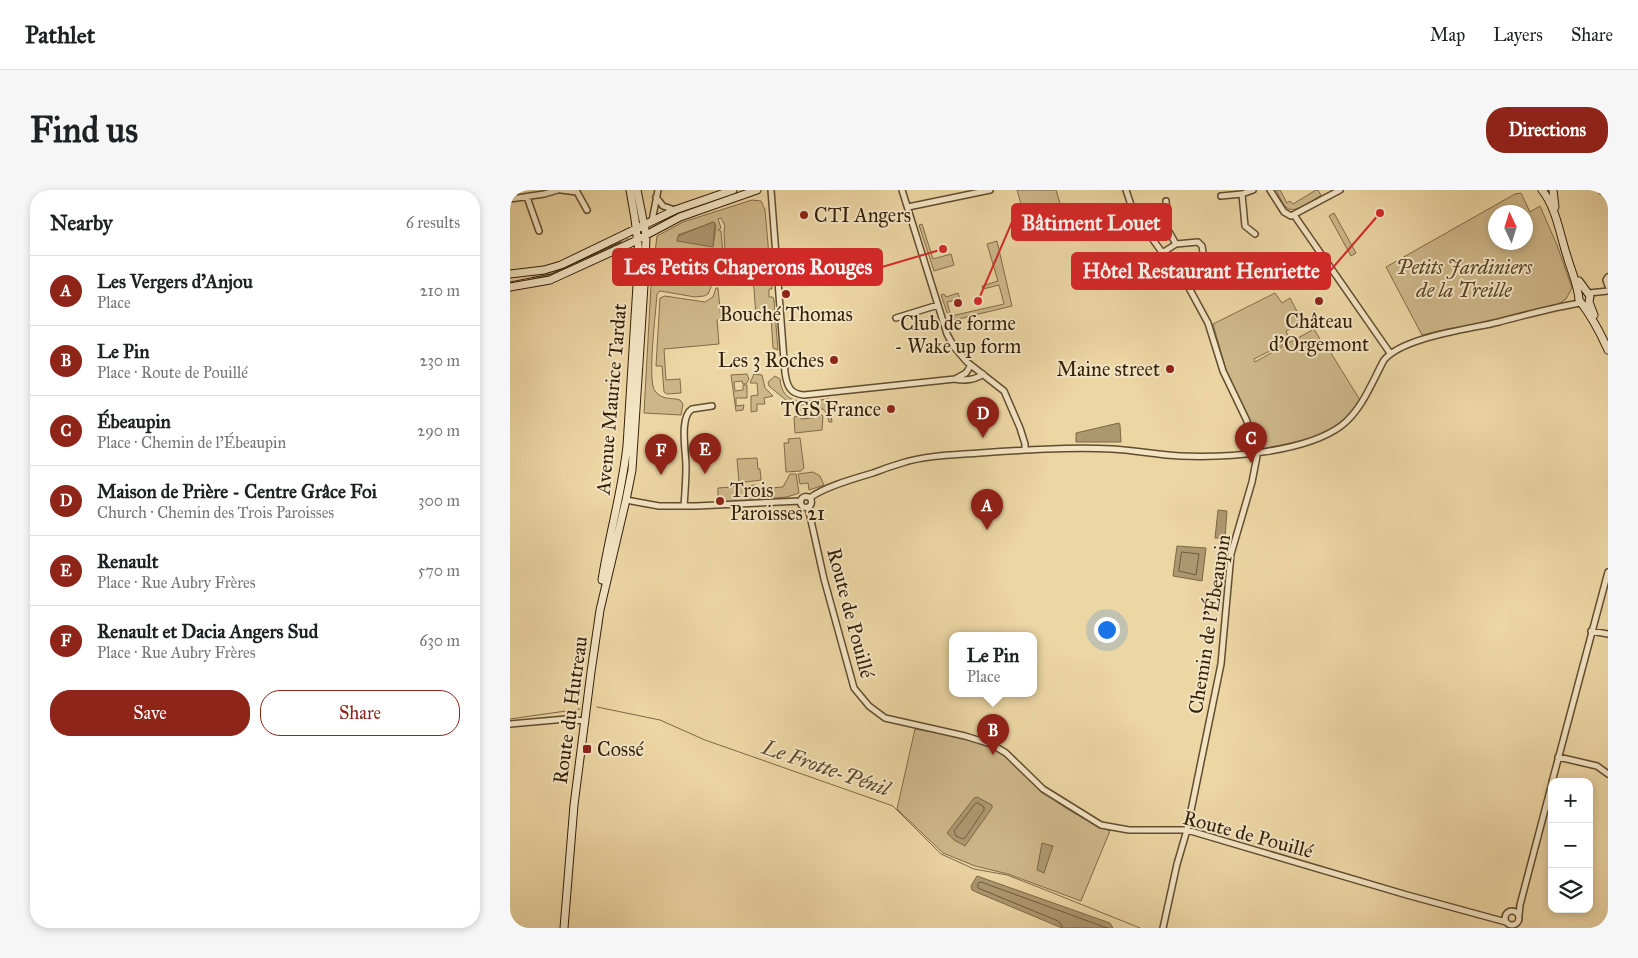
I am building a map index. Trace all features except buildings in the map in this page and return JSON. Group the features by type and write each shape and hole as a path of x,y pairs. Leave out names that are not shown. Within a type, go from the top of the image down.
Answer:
{"highway":[{"path":"1603,190 1608,192"}],"street":[{"path":"510,200 560,190 577,192 587,210"},
{"name":"Avenue Maurice Tardat","path":"626,500 631,478 639,383 646,235 640,226 630,190"},
{"name":"Avenue Maurice Tardat","path":"600,610 600,596 606,556 624,475 640,226 637,190"},
{"path":"646,235 652,221 658,190"},
{"path":"510,274 544,270 561,265 675,210 733,190"},
{"path":"510,287 550,280 700,209 757,190"},
{"path":"771,190 785,373 787,385 791,390 797,394 804,395 955,379 972,379 983,374"},
{"path":"902,190 950,340 962,357 1006,393 1020,428 1025,450"},
{"path":"908,207 990,190"},
{"path":"1126,190 1135,212 1162,253 1182,275 1208,323 1223,371 1254,440 1256,453"},
{"path":"1221,196 1242,194 1253,190"},
{"path":"1270,190 1288,216 1294,215 1340,190"},
{"path":"1542,190 1548,198 1578,286 1608,350"},
{"path":"1553,190 1556,212 1571,263 1584,298"},
{"path":"1242,194 1245,226 1255,234"},
{"path":"527,197 539,231"},
{"path":"656,197 663,206 675,210"},
{"path":"1166,201 1168,230 1176,244"},
{"path":"1294,215 1390,353"},
{"path":"1152,238 1168,230"},
{"path":"1162,253 1176,244 1198,242 1202,246 1204,259"},
{"path":"614,250 630,255 638,269"},
{"path":"1608,277 1606,280 1608,286"},
{"path":"626,500 659,506 801,501 804,497 810,498 840,484 926,457 1025,450 1112,449 1178,456 1256,453 1305,442 1324,435 1343,424 1358,409 1384,360 1390,353 1442,334 1560,308 1584,298 1608,292"},
{"path":"896,318 938,305"},
{"path":"955,379 966,373 971,365"},
{"path":"684,506 686,416 692,409 712,406"},
{"name":"Chemin de l'Ébeaupin","path":"1163,928 1177,864 1187,830 1221,664 1231,554 1252,482 1256,453"},
{"path":"801,501 803,506 808,507 812,503 810,498"},
{"name":"Route du Hutreau","path":"564,928 574,805 600,610 626,500"},
{"name":"Route de Pouillé","path":"808,507 824,579 854,688 876,712 885,718 900,723 981,740 996,746 1043,789 1101,825 1129,830 1187,830 1404,894 1498,919 1511,925"},
{"path":"1553,778 1608,572"},
{"path":"1591,631 1608,634"},
{"path":"510,724 566,719 584,721"},
{"path":"1558,757 1596,766 1605,770 1608,774"},
{"path":"1519,928 1520,905 1548,797"},
{"path":"1498,919 1520,905"},
{"path":"1513,910 1519,915"},
{"path":"1505,915 1511,925 1519,921"}],"green space":[{"path":"1017,190 1056,190 1066,223 1029,232"},
{"path":"1276,190 1280,190 1287,203 1290,201 1293,204 1316,190 1321,195 1304,206 1291,209 1287,208"},
{"name":"Petits Jardiniers de la Treille","path":"1521,193 1527,205 1496,205 1515,194"},
{"path":"752,200 761,201 765,210 772,289 769,289 769,297 773,297 774,300 778,350 773,348 771,317 756,318 752,282 746,279 727,281 726,275 731,275 730,256 725,254 725,226 721,218 718,219 721,228 718,230 721,231 723,254 714,256 715,277 712,277 708,294 695,297 660,291 657,294 652,361 653,385 655,391 661,396 680,400 683,404 681,415 644,413 651,285 657,236 683,222","holes":["714,222 716,227 713,246 678,235"]},
{"name":"Petits Jardiniers de la Treille","path":"1540,206 1557,245 1572,288 1566,299 1557,305 1486,323 1422,335 1386,267 1488,209 1488,250 1533,250 1533,210"},
{"path":"1334,213 1356,253 1351,256 1329,216"},
{"path":"922,224 933,259 951,254 954,265 934,271 919,225"},
{"path":"626,236 628,240 582,263 533,279 533,275"},
{"path":"997,241 1012,306 950,321 941,295 944,294 946,297 958,293 960,299 947,302 951,316 1004,304 999,285 983,289 982,286 998,281 987,244"},
{"path":"716,288 718,288 721,320 717,320 719,344 664,349 666,380 680,379 681,393 667,394 664,392 662,366 656,366 660,298 665,296 705,302 713,297"},
{"path":"1275,293 1282,303 1290,298 1303,323 1286,331 1290,341 1254,359 1255,362 1314,329 1360,400 1339,424 1322,434 1261,449 1258,447 1248,419 1228,377 1213,324"},
{"path":"747,374 749,379 746,384 743,384 742,381 734,382 735,391 743,390 743,385 747,385 747,398 736,398 736,406 744,405 743,410 736,411 731,375"},
{"path":"754,374 762,375 765,388 773,396 764,398 765,404 757,404 757,411 751,412 751,396 758,395 757,383 750,383"},
{"path":"775,376 780,379 782,388 791,399 805,401 829,399 832,422 829,422 827,414 823,409 798,410 769,386 768,382"},
{"path":"820,414 823,416 822,430 795,433 794,417 801,416 801,419 819,417"},
{"path":"800,438 804,468 801,471 786,472 784,443 789,443 788,439"},
{"path":"757,458 761,480 739,483 737,459"},
{"path":"813,472 820,476 824,485 809,490 808,483 800,484 798,474"},
{"path":"790,474 796,474 799,493 787,497 725,502 724,498 718,499 718,488 755,485 763,491 767,491 770,488 783,487"},
{"path":"915,729 947,734 989,745 1009,759 1056,801 1083,818 1110,831 1081,901 1008,874 975,866 943,853 897,809"}],"water":[{"path":"713,222 715,223 713,247 677,241 678,236"},
{"path":"1119,423 1121,442 1076,442 1076,433"},
{"path":"1218,510 1227,511 1225,538 1215,538"},
{"path":"1177,546 1206,548 1202,581 1173,576"},
{"path":"977,797 992,805 992,808 965,846 954,840 947,833 974,798"},
{"path":"1042,843 1053,846 1044,873 1037,870"},
{"path":"977,876 1110,923 1113,928 1062,928 972,890 971,886"}],"waterway":[{"name":"Le Frotte-Pénil","path":"597,707 660,720 705,740 893,806 941,854 974,869 1007,875 1140,928"},
{"name":"Le Frotte-Pénil","path":"510,719 580,709"}],"tram line":[{"path":"510,282 551,274 621,242"}],"place":[{"name":"Hôtel Restaurant Henriette","path":"1380,213"},
{"name":"CTI Angers","path":"804,215"},
{"name":"Les Petits Chaperons Rouges","path":"943,249"},
{"name":"Bouché Thomas","path":"786,294"},
{"name":"Bâtiment Louet","path":"978,301"},
{"name":"Château d'Orgemont","path":"1319,301"},
{"name":"Club de forme - Wake up form","path":"958,303"},
{"name":"Les 3 Roches","path":"834,360"},
{"name":"Maine street","path":"1170,369"},
{"name":"TGS France","path":"891,409"},
{"name":"Maison de Prière - Centre Grâce Foi","path":"983,438"},
{"name":"Ébeaupin","path":"1251,463"},
{"name":"Renault","path":"705,474"},
{"name":"Renault et Dacia Angers Sud","path":"661,475"},
{"name":"Trois Paroisses 21","path":"720,501"},
{"name":"Les Vergers d'Anjou","path":"987,530"},
{"name":"Cossé","path":"587,749"},
{"name":"Le Pin","path":"993,755"}]}
